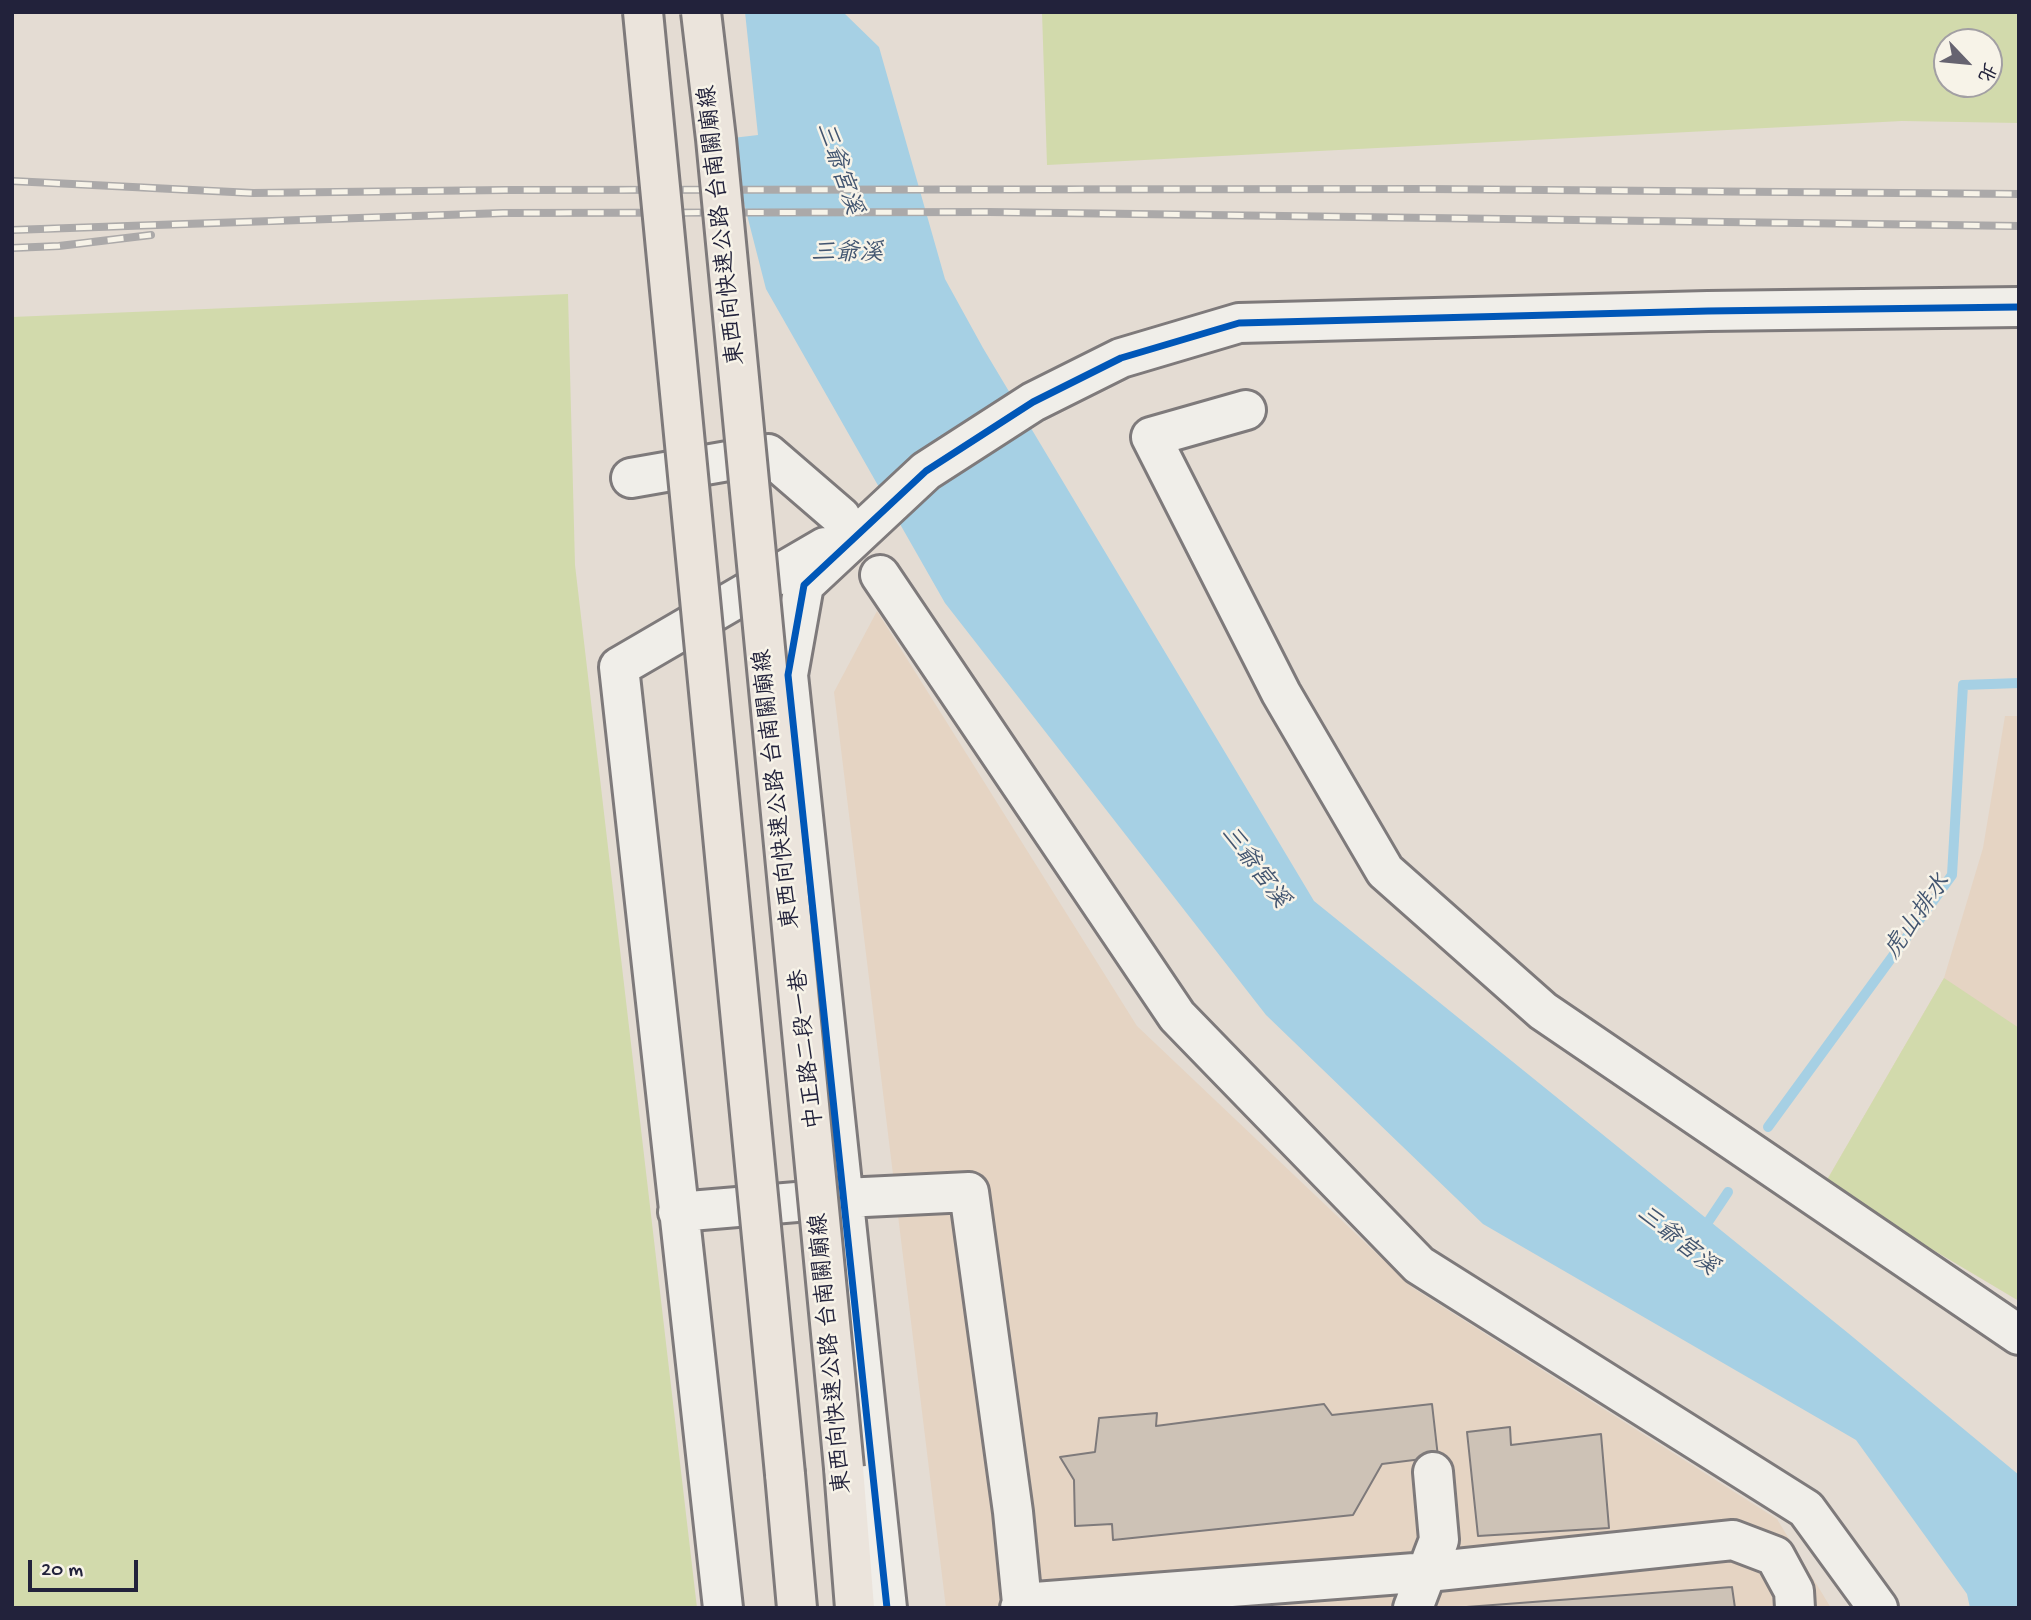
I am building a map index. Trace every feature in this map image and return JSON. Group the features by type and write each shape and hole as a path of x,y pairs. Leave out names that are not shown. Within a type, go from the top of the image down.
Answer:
{"highway":[{"path":"643,12 797,1608"},
{"name":"東西向快速公路 台南關廟線","path":"701,12 718,153 844,1468 855,1608"}],"street":[{"path":"723,1608 619,667 858,517 1032,402 1121,358 1239,323 1708,311 2019,307"},
{"path":"1246,410 1151,437 1281,693 1385,871 1543,1011 2019,1335"},
{"path":"631,478 768,454 858,517"},
{"name":"中正路二段一巷","path":"858,517 804,585 788,675 887,1608"},
{"path":"880,575 1186,1026 1419,1265 1806,1508 1878,1608"},
{"path":"678,1212 844,1198 969,1192 1011,1499 1021,1605 1428,1572 1733,1539 1775,1556 1794,1591 1796,1608"},
{"path":"1413,1608 1439,1540 1433,1472"}],"shaded area":[{"path":"877,611 1137,1026 1413,1288 1777,1519 1831,1608 946,1608 834,692"},
{"path":"2005,716 2019,716 2019,1301 1824,1185 1944,978 1983,848"}],"green space":[{"path":"1042,12 2019,12 2019,123 1902,121 1047,165"},
{"path":"568,294 575,565 697,1608 12,1608 12,317"},
{"path":"1944,978 2019,1028 2019,1301 1824,1185"}],"water":[{"name":"三爺溪","path":"644,12 843,12 879,47 945,279 983,348 1314,901 1848,1333 2019,1475 2019,1608 1970,1608 1967,1594 1856,1440 1483,1224 1266,1015 945,603 766,289 716,94"}],"pier":[{"path":"640,12 745,12 758,135 724,139 713,95"}],"building":[{"path":"1324,1404 1332,1415 1432,1404 1438,1457 1382,1464 1353,1515 1113,1540 1112,1524 1075,1526 1074,1480 1060,1457 1095,1452 1099,1418 1157,1413 1156,1426"},
{"path":"1510,1427 1511,1445 1601,1434 1609,1528 1478,1536 1467,1432"},
{"path":"1732,1587 1735,1608 1453,1608"}],"waterway":[{"name":"虎山排水","path":"1768,1127 1952,875 1963,685 2019,683"},
{"name":"虎山排水","path":"1702,1231 1728,1192"}],"railway":[{"path":"12,181 253,193 505,190 1429,189 2019,194"},
{"path":"12,230 503,213 989,212 2019,226"},
{"path":"12,248 59,246 151,235"}],"cycle path":[{"path":"887,1608 788,675 804,585 926,471 1033,402 1121,358 1239,323 1708,311 2019,307"}],"water label":[{"name":"三爺宮溪","path":"837,169"},
{"name":"三爺宮溪","path":"1253,868"},
{"name":"三爺宮溪","path":"1676,1242"}]}
